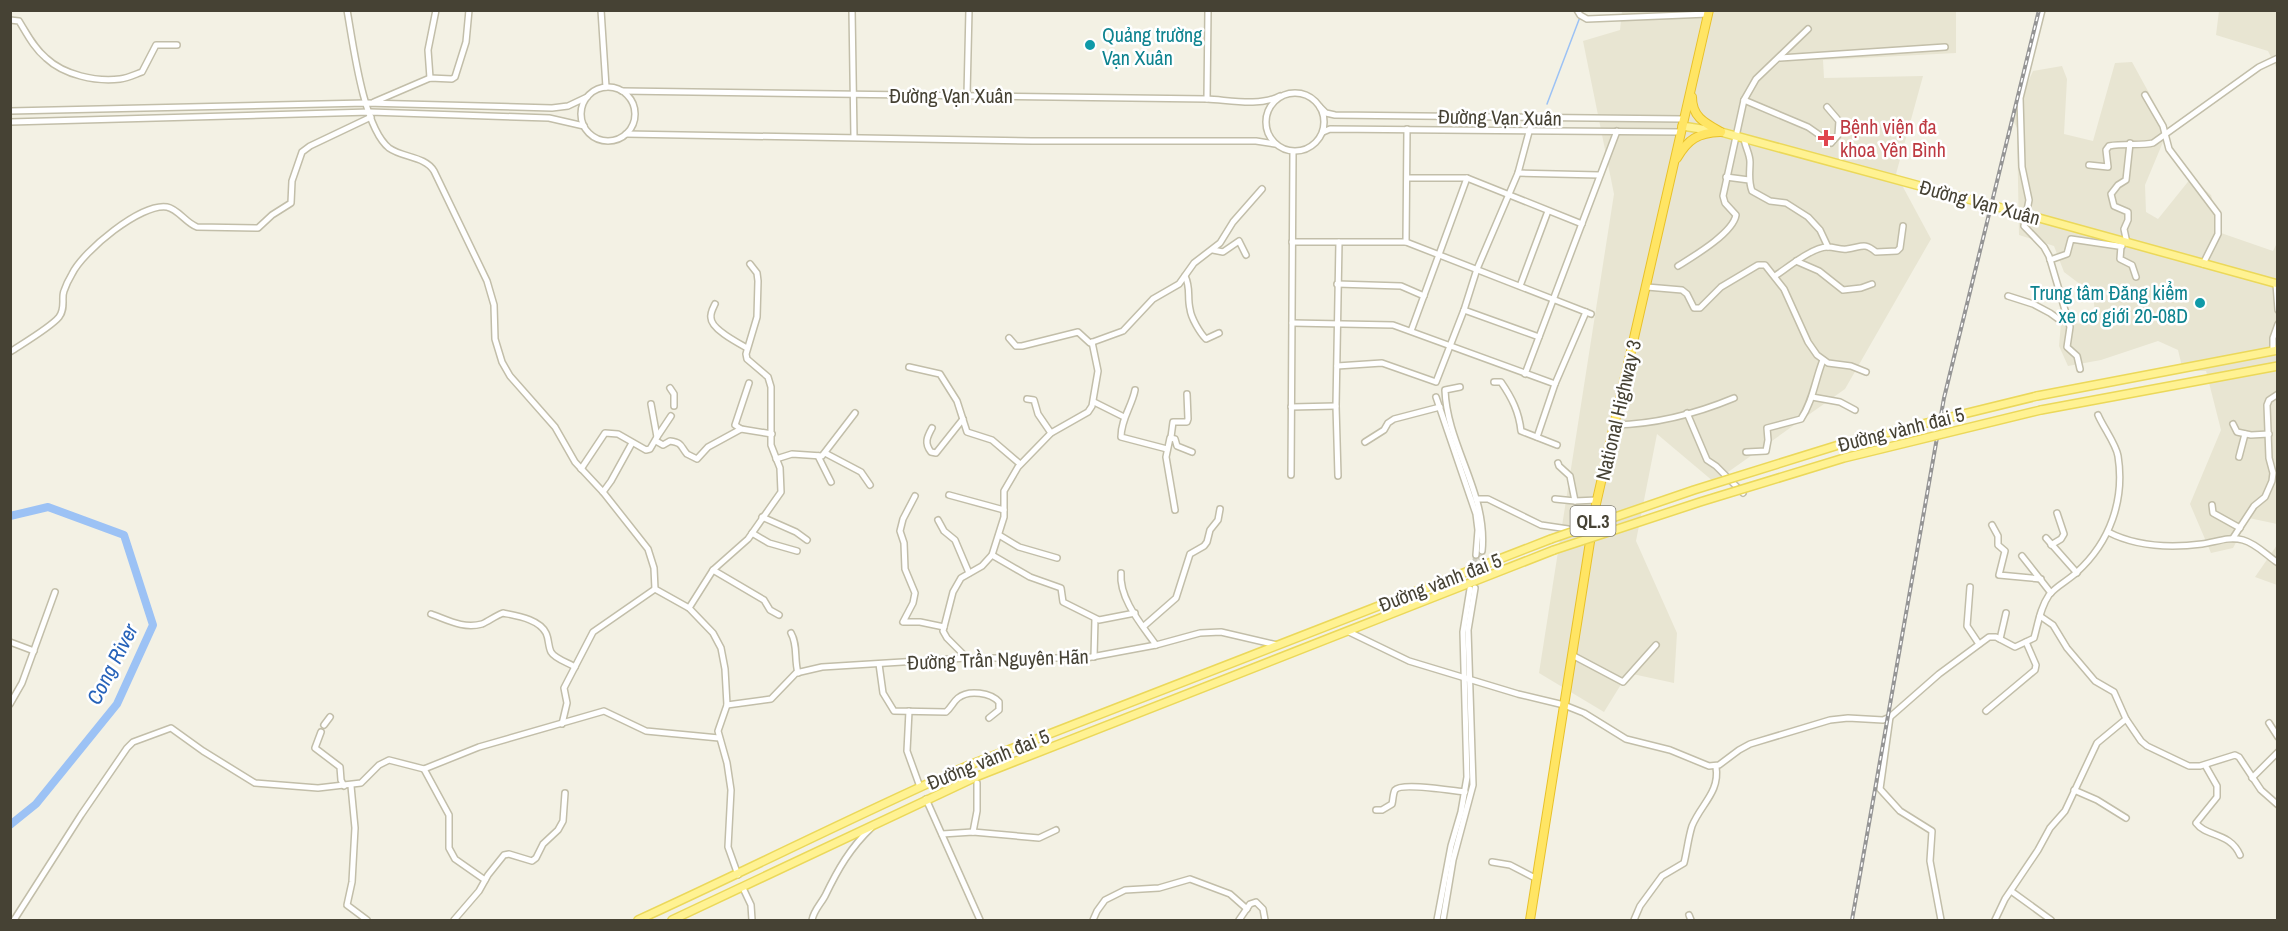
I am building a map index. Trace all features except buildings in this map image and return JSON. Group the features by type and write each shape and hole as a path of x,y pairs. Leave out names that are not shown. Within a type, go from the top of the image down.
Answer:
{"highway":[{"name":"National Highway 3","path":"1530,921 1597,500 1708,12"},
{"path":"1694,77 1692,99 1694,111 1705,123 1721,132"},
{"path":"1673,165 1685,145 1694,138 1700,134 1721,132"}],"main road":[{"name":"Đường Vạn Xuân","path":"1682,126 1735,135 2039,218 2124,245 2277,284"},
{"name":"Đường vành đai 5","path":"638,921 981,760 1551,539 1694,490 1845,443 2037,396 2275,350"},
{"name":"Đường vành đai 5","path":"672,921 978,776 1554,550 1844,458 2041,410 2277,366"},
{"path":"738,875 743,888"}],"street":[{"path":"347,10 366,103 387,147 431,166 487,281 494,305 495,339 502,362 510,376 555,427 575,462 603,492 648,549 654,568 655,589"},
{"path":"430,78 428,50 436,10"},
{"path":"373,103 430,78 452,80 466,42 469,10"},
{"path":"602,10 606,87"},
{"path":"852,10 854,137"},
{"path":"967,95 969,10"},
{"path":"1207,99 1208,10"},
{"path":"2042,10 2021,93 2021,160 2029,200 2024,226 2044,248 2050,260 2071,330 2067,347 2076,356 2080,369"},
{"path":"1579,14 1587,19 1708,12"},
{"path":"10,20 19,21 32,43 55,66 98,78 122,79 142,72 156,45 177,45"},
{"path":"1678,266 1701,251 1733,224 1736,215 1723,200 1744,100 1756,79 1808,29"},
{"path":"1779,58 1945,47"},
{"path":"2089,165 2108,167 2107,147 2130,143 2150,144 2166,135 2259,67 2277,58"},
{"path":"10,111 366,103 552,108 568,106 606,87 622,90 633,103 635,120 627,134"},
{"name":"Đường Vạn Xuân","path":"622,90 1207,99 1260,102 1280,96"},
{"path":"587,97 582,106 581,117 584,126 596,138 612,141 627,134 1032,141 1256,141 1275,144 1293,152 1311,147 1323,132 1325,123 1320,106 1306,95 1288,93 1280,96 1267,110 1265,119 1266,129 1275,144"},
{"path":"2145,95 2163,126 2169,149 2218,214 2218,234 2203,264"},
{"path":"1744,100 1808,126 1831,143 1838,135 1839,121 1827,107"},
{"name":"Đường Vạn Xuân","path":"1320,106 1326,113 1335,115 1533,117 1682,126"},
{"path":"10,352 58,318 65,300 64,292 72,272 108,233 136,217 163,207 170,208 197,227 258,228 268,217 291,203 292,181 302,152 370,115"},
{"path":"10,122 370,115 549,118 584,126"},
{"path":"1337,366 1382,363 1436,382 1477,269 1518,173 1533,117"},
{"name":"Đường Vạn Xuân","path":"1323,132 1330,129 1617,131 1682,126"},
{"path":"1406,242 1407,129"},
{"path":"1525,374 1617,131"},
{"path":"1744,138 1750,160 1749,180 1752,191 1770,201 1786,203 1815,223 1828,247"},
{"path":"2130,143 2126,180 2118,185 2111,194 2115,206 2128,212 2120,259 2132,265 2136,277"},
{"path":"1291,475 1293,152"},
{"path":"1518,173 1599,175"},
{"path":"1726,177 1749,180"},
{"path":"1408,178 1467,178 1507,196 1582,224"},
{"path":"1411,331 1467,178"},
{"path":"1009,338 1016,346 1022,346 1078,332 1090,343 1123,331 1153,299 1176,286 1194,263 1223,240 1231,225 1251,199 1262,189"},
{"path":"1520,286 1548,211"},
{"path":"1775,276 1796,261 1828,247 1845,250 1864,245 1876,252 1897,251 1900,248 1903,226"},
{"path":"2050,260 2067,254 2071,239 2124,245"},
{"path":"1213,249 1223,252 1239,241 1246,255"},
{"path":"1292,242 1406,242 1588,313 1555,384 1537,437"},
{"path":"1338,476 1335,406 1339,242"},
{"path":"1796,261 1819,271 1843,290 1872,284"},
{"path":"689,609 713,570 744,543 781,492 780,468 771,445 771,387 768,377 747,359 747,348 757,317 757,273 750,264"},
{"path":"1647,287 1682,290 1687,294 1692,306 1697,309 1721,287 1758,265 1765,265 1784,289 1808,342 1823,360 1866,372"},
{"path":"1185,276 1190,288 1190,310 1202,335 1206,339 1218,333"},
{"path":"1337,284 1401,286 1424,296"},
{"path":"2277,284 2277,310"},
{"path":"2008,296 2033,304 2061,321 2068,321"},
{"path":"714,304 710,315 713,324 728,337 747,348"},
{"path":"1464,310 1539,337"},
{"path":"1292,323 1393,325 1555,384"},
{"path":"2275,350 2273,338 2277,324"},
{"path":"967,658 947,638 944,627 953,592 961,578 985,563 992,555 1004,510 1004,490 1020,464 1051,433 1088,412 1094,402 1098,371 1092,342"},
{"path":"1746,452 1766,451 1767,428 1798,421 1803,417 1812,398 1823,360"},
{"path":"909,367 938,373 942,376 957,401 967,432 992,440 1020,464"},
{"path":"1494,382 1502,382 1517,409 1521,431 1557,445"},
{"path":"749,383 735,421 737,427 771,434"},
{"path":"1436,397 1476,514 1479,553 1484,527 1446,409 1445,390 1460,387"},
{"path":"670,388 674,394 674,406"},
{"path":"1135,390 1132,404 1124,417 1121,436 1167,449"},
{"path":"1176,510 1167,469 1167,449 1173,422 1187,422 1187,394"},
{"path":"2233,538 2254,506 2265,497 2272,481 2273,473 2269,458 2268,402 2277,394"},
{"path":"1615,425 1634,424 1710,408 1734,398"},
{"path":"1812,398 1840,402 1855,410"},
{"path":"1027,399 1034,400 1038,414 1051,433"},
{"path":"1094,402 1124,417"},
{"path":"651,404 656,439 663,445 670,441 681,444 687,454 697,459 708,447 741,429"},
{"path":"1291,407 1335,406"},
{"path":"1365,442 1384,430 1394,419 1440,407"},
{"path":"776,459 792,454 818,456 825,453 855,413"},
{"path":"1687,413 1707,460 1743,493"},
{"path":"1716,767 1750,744 1823,722 1848,718 1883,720 1890,717 1939,674 1993,636 2014,647 2034,638 2040,616 2051,593 2077,573 2096,553 2108,532 2118,504 2118,456 2098,415"},
{"path":"581,469 605,433 618,434 648,450 671,416"},
{"path":"932,428 927,436 927,445 931,452 936,453 963,420"},
{"path":"2233,424 2237,432 2245,434 2277,429"},
{"path":"2239,457 2245,434"},
{"path":"1171,437 1175,439 1178,446 1192,452"},
{"path":"603,492 632,443"},
{"path":"825,453 861,472 870,485"},
{"path":"818,456 831,482"},
{"path":"1558,463 1570,476 1575,501"},
{"path":"949,495 1004,510"},
{"path":"915,496 902,521 900,531 904,543 905,569 915,593 913,603 903,622 921,622 944,627"},
{"path":"1476,499 1488,499 1541,525 1568,529"},
{"path":"1555,499 1597,500"},
{"path":"2212,505 2213,513 2240,528"},
{"path":"1144,626 1176,598 1190,554 1207,542 1210,530 1218,520 1220,508"},
{"path":"2051,545 2061,539 2064,534 2057,513"},
{"path":"762,518 796,532 807,540"},
{"path":"938,520 944,531 956,540 969,573"},
{"path":"1992,525 1998,536 1998,545 2005,551 1999,575 2041,579"},
{"path":"2108,532 2131,542 2160,545 2204,544 2233,538 2241,539 2257,546 2277,563"},
{"path":"752,533 769,543 797,551"},
{"path":"999,535 1019,547 1057,558"},
{"path":"2046,538 2077,573"},
{"path":"992,555 1030,577 1061,588 1063,602 1095,619 1103,620 1135,613"},
{"path":"2022,556 2051,593"},
{"path":"713,570 764,600 770,610 779,615"},
{"path":"1121,573 1122,590 1156,645"},
{"path":"1970,587 1967,626 1979,644"},
{"path":"655,589 689,609 713,633 721,648 727,705 717,730 727,764 731,790 728,847 738,875"},
{"path":"562,724 567,703 564,690 593,632 655,589"},
{"path":"1437,921 1452,839 1465,792 1468,630 1472,589"},
{"path":"10,704 22,682 55,592"},
{"path":"2000,639 2006,613"},
{"path":"431,614 447,622 468,626 484,623 503,614 528,620 545,631 554,655 575,667"},
{"path":"2040,616 2054,626 2067,648 2095,681 2114,692 2126,719 2141,741 2157,752 2189,766 2205,765 2235,755 2261,790 2277,805"},
{"path":"1094,657 1095,619"},
{"path":"1347,631 1402,658 1564,705 1584,713 1626,740 1670,750 1716,767"},
{"name":"Đường Trần Nguyên Hãn","path":"798,673 822,668 967,658 1094,657 1156,645 1200,633 1221,632 1277,645"},
{"path":"727,705 771,699 791,677 798,673 795,663 796,643 791,633"},
{"path":"10,642 34,651"},
{"path":"1986,711 2035,670 2036,665 2026,642"},
{"path":"1572,655 1623,682 1656,645"},
{"path":"879,664 883,693 891,708 898,712 946,712 960,696 976,693 991,696 999,702 999,710 989,718"},
{"path":"1443,921 1453,860 1473,785 1467,678"},
{"path":"14,921 81,815 133,742 171,728 255,783 318,788 351,786 365,782 379,765 389,760 424,769 479,747 604,711 646,731 719,738"},
{"path":"909,711 908,751 920,787"},
{"path":"324,725 330,717"},
{"path":"1890,717 1880,789 1900,811 1932,831 1930,861 1941,921"},
{"path":"1995,921 2050,828 2065,811 2097,743 2126,719"},
{"path":"2269,723 2277,737"},
{"path":"321,732 315,747 340,767 344,786"},
{"path":"2252,778 2277,752"},
{"path":"2205,765 2217,786 2217,797 2196,823 2230,841 2240,855"},
{"path":"1634,921 1640,906 1662,876 1684,863 1686,845 1693,825 1716,785 1716,767"},
{"path":"424,769 449,815 449,848 455,859 485,880"},
{"path":"973,832 977,811 977,783"},
{"path":"351,786 355,828 352,882 347,905 367,921"},
{"path":"1376,810 1382,810 1392,804 1398,788 1414,786 1465,792"},
{"path":"2074,790 2126,818"},
{"path":"454,921 507,854 532,861 536,858 543,844 558,830 563,821 565,794"},
{"path":"926,799 980,921"},
{"path":"812,921 814,911 824,898 840,865 878,822"},
{"path":"942,834 973,832 1039,838 1056,830"},
{"path":"1492,862 1510,865 1537,879"},
{"path":"1094,921 1096,911 1105,900 1125,890 1159,888 1190,879 1230,894 1247,909"},
{"path":"743,888 751,905 752,921"},
{"path":"2011,891 2051,921"},
{"path":"1239,921 1250,904 1256,902 1263,909 1265,921"}],"shaded area":[{"path":"1622,11 1956,12 1956,53 1823,60 1824,78 1923,76 1896,174 1931,239 1845,389 1714,482 1657,434 1636,541 1677,633 1674,683 1628,673 1604,712 1539,673 1614,194 1583,41 1620,30"},
{"path":"2219,11 2277,11 2277,69 2268,51 2216,35"},
{"path":"2132,62 2166,124 2163,142 2145,185 2146,212 2158,219 2191,178 2211,195 2221,233 2273,251 2277,243 2277,524 2249,518 2233,548 2211,553 2190,504 2221,430 2206,371 2183,371 2178,350 2158,341 2101,360 2068,366 2059,346 2061,323 2096,324 2093,294 2064,272 2054,246 2019,235 2017,128 2012,118 2033,71 2062,66 2067,79 2064,134 2093,141 2115,63"},
{"path":"2277,545 2277,585 2255,577"}],"waterway":[{"path":"1547,104 1580,17"},
{"name":"Cong River","path":"10,516 48,507 124,535 153,625 117,704 36,804 10,825"}],"tunnel":[{"path":"1476,582 1482,551"},
{"path":"1470,585 1476,555"}],"railway":[{"path":"1852,920 1944,398 2039,10"}],"place":[{"name":"Quảng trường Vạn Xuân","path":"1090,45"},
{"name":"Bệnh viện đa khoa Yên Bình","path":"1826,138"},
{"name":"Trung tâm Đăng kiểm xe cơ giới 20-08D","path":"2200,303"}]}
